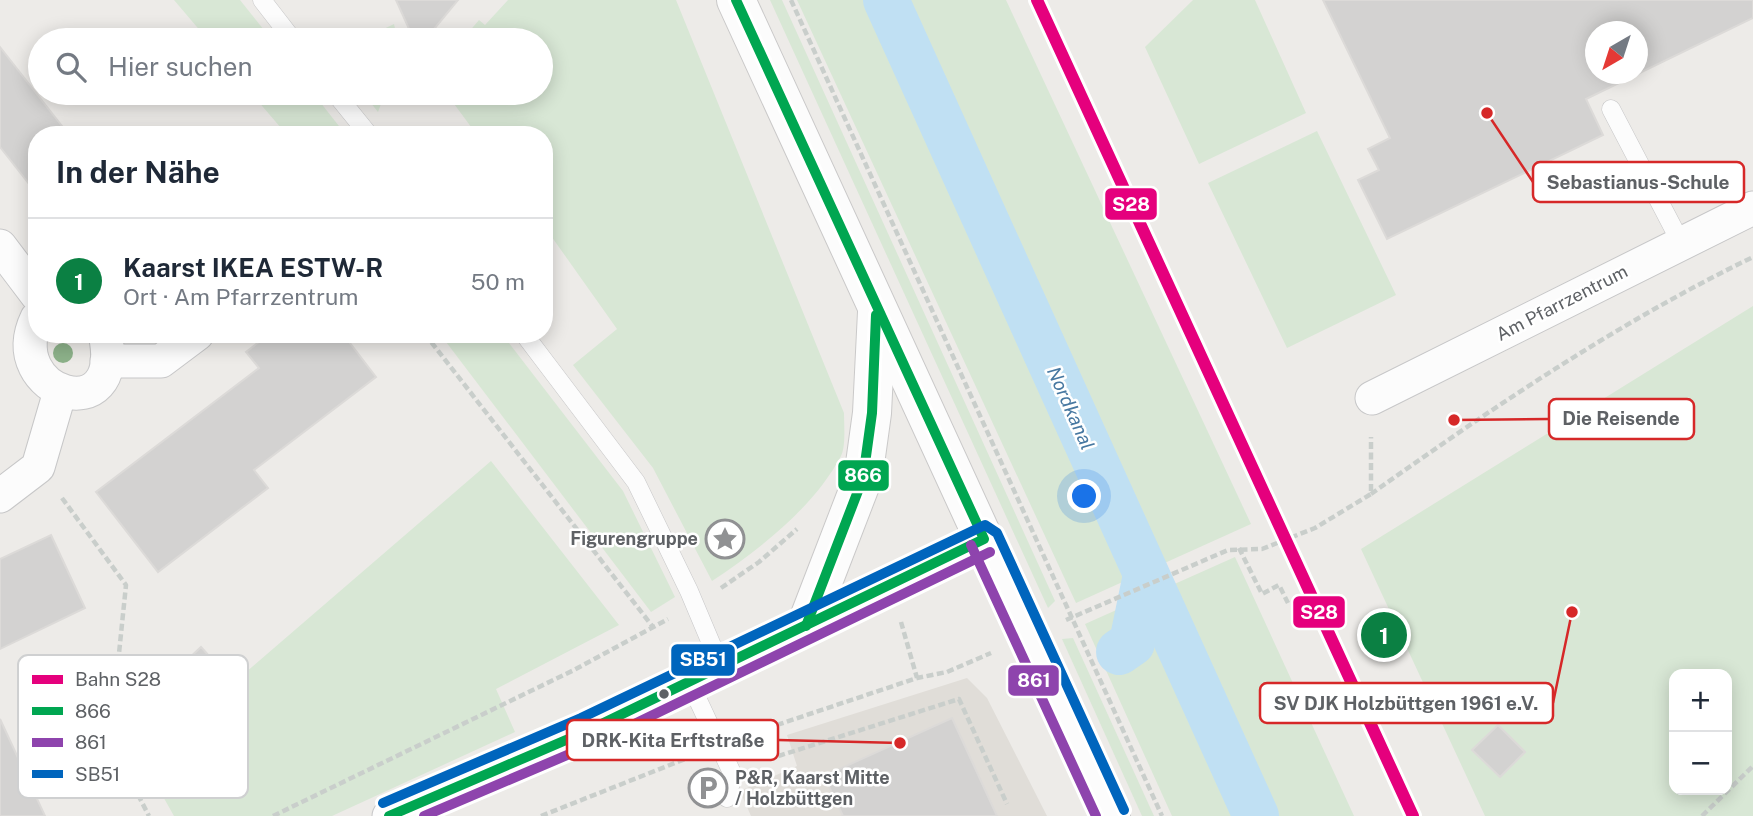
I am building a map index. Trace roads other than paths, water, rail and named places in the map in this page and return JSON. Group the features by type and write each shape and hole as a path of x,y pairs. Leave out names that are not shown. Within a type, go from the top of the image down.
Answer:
{"main road":[{"path":"736,0 1111,816"},
{"path":"806,626 863,478 870,426 877,307"}],"street":[{"name":"Am Pfarrzentrum","path":"1371,398 1753,208"},
{"path":"0,246 28,283"},
{"path":"28,332 22,342 21,356 33,382 59,395 84,391 95,383 106,348 161,361 185,343"},
{"path":"0,496 38,467 59,395"},
{"path":"389,816 690,682 985,539"}],"lane":[{"path":"262,0 284,28"},
{"path":"345,105 362,126"},
{"path":"1611,108 1681,243"},
{"path":"531,343 636,482 696,604 721,667"},
{"path":"690,682 733,775 727,799"}],"waterway":[{"name":"Nordkanal","path":"886,0 1256,816"},
{"path":"1119,652 1132,643 1146,575"}],"rail line":[{"name":"S28","path":"1037,0 1413,816"}],"place":[{"name":"Sebastianus-Schule","path":"1487,113"},
{"name":"Die Reisende","path":"1454,420"},
{"name":"Figurengruppe","path":"725,539"},
{"name":"SV DJK Holzbüttgen 1961 e.V.","path":"1572,612"},
{"name":"Kaarst IKEA ESTW-R","path":"1384,635"},
{"name":"DRK-Kita Erftstraße","path":"900,743"},
{"name":"P&R, Kaarst Mitte / Holzbüttgen","path":"708,788"}]}
